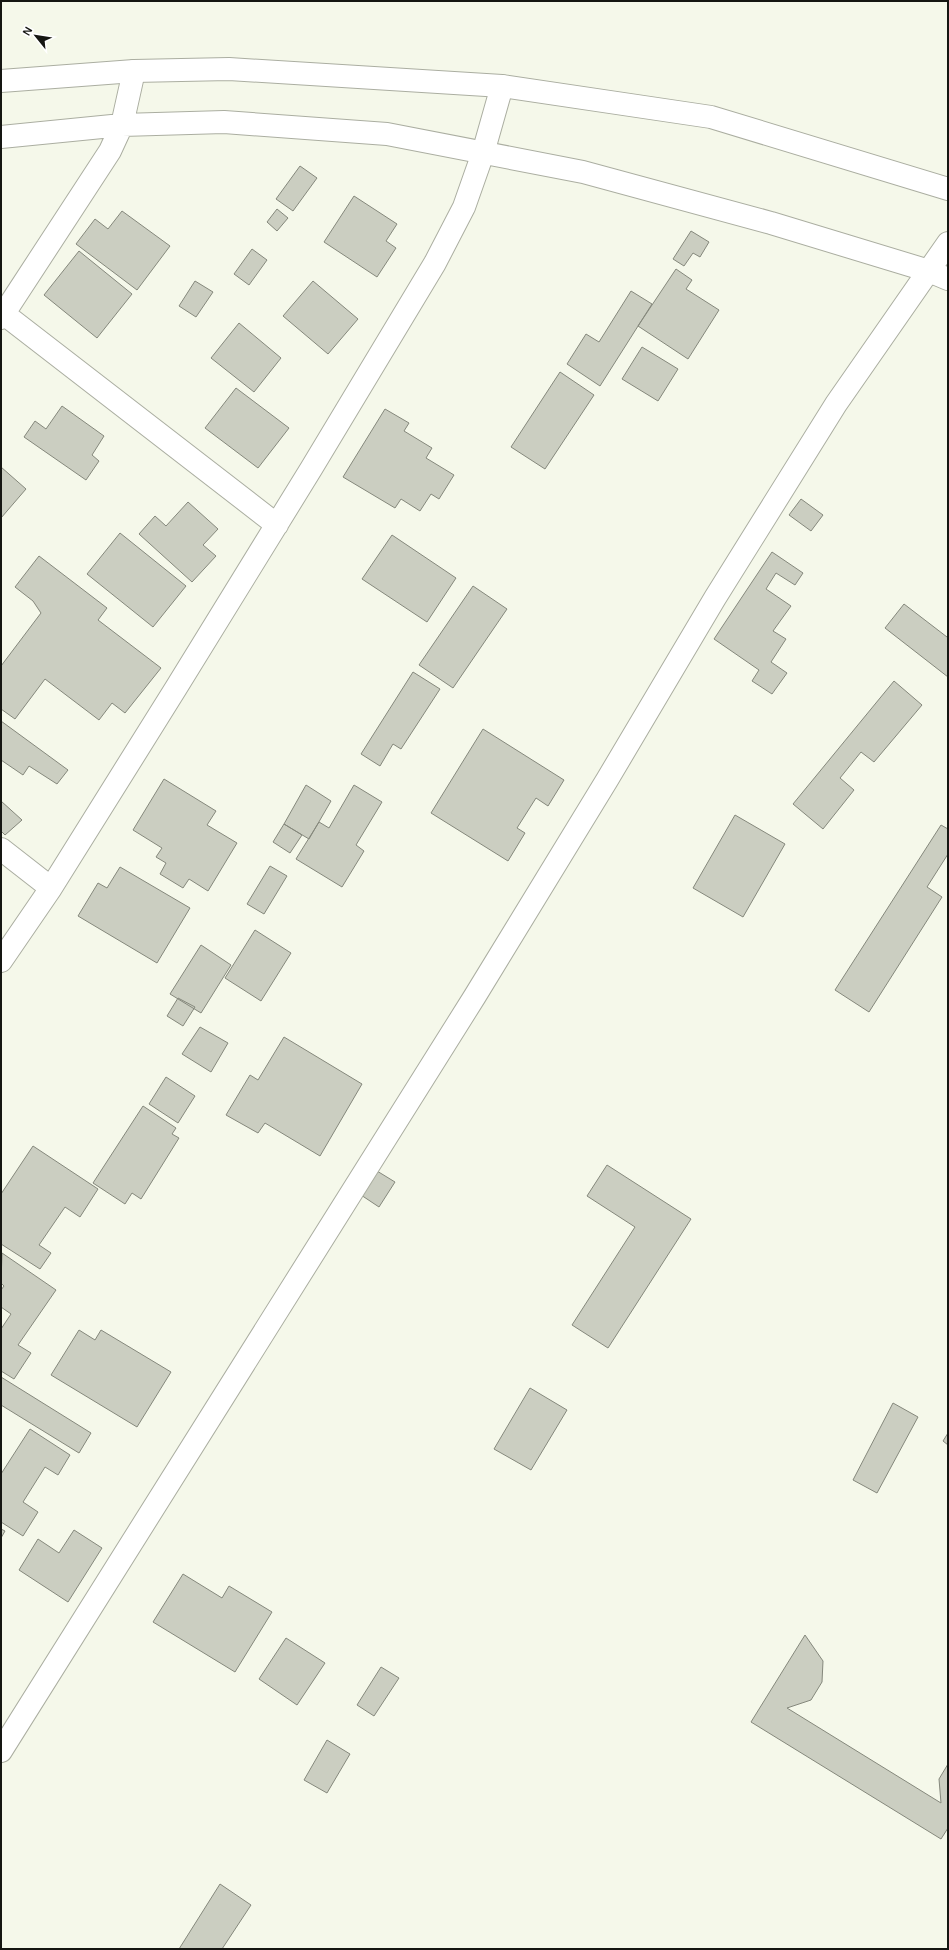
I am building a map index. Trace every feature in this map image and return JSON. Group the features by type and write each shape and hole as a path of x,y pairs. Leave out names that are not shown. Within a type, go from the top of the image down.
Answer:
{"main road":[{"path":"1,81 134,71 229,69 502,86 711,117 948,189"},
{"path":"134,71 122,125 110,151 2,316 277,525"},
{"path":"1,961 50,888 277,525 435,263 464,207 483,152 502,86"},
{"path":"1,137 122,125 224,122 379,133 483,152 605,178 771,223 938,275"},
{"path":"1,1751 476,996 715,598 828,417 938,275 948,243"},
{"path":"1,849 50,888"}],"building":[{"path":"300,166 317,178 293,211 276,199"},
{"path":"354,196 397,224 386,241 396,248 377,277 324,242"},
{"path":"277,209 288,218 277,231 267,222"},
{"path":"122,211 170,246 137,290 76,244 95,219 108,229"},
{"path":"691,231 709,242 700,257 693,253 684,266 673,259"},
{"path":"252,249 267,260 249,285 234,274"},
{"path":"79,251 132,294 97,338 44,295"},
{"path":"676,269 692,280 686,289 719,310 688,359 638,326"},
{"path":"195,281 213,292 196,317 179,306"},
{"path":"313,281 358,319 328,354 283,316"},
{"path":"631,291 652,304 600,386 567,364 586,334 599,342"},
{"path":"239,323 281,358 254,392 211,358"},
{"path":"642,347 678,369 658,401 622,379"},
{"path":"560,372 594,395 545,469 511,447"},
{"path":"236,388 289,428 258,468 205,428"},
{"path":"62,406 104,436 92,455 99,461 86,480 24,437 35,421 46,429"},
{"path":"385,409 409,423 404,431 432,448 426,458 454,475 439,499 431,494 420,511 401,499 395,508 343,477"},
{"path":"1,467 26,489 1,518"},
{"path":"801,499 823,515 811,531 789,515"},
{"path":"188,502 218,529 203,545 216,556 192,582 139,534 155,516 166,526"},
{"path":"120,533 186,586 153,627 87,574"},
{"path":"392,535 456,578 427,622 362,579"},
{"path":"772,552 803,573 795,585 776,573 766,589 791,606 773,631 786,639 771,662 787,673 772,694 752,681 759,670 714,639"},
{"path":"39,556 107,608 98,620 161,668 125,713 112,703 99,720 45,679 15,719 1,709 1,666 41,613 33,601 15,587"},
{"path":"473,586 507,609 453,688 419,665"},
{"path":"904,604 947,637 948,635 948,677 885,628"},
{"path":"413,672 440,689 401,749 393,744 380,766 361,754"},
{"path":"894,681 922,705 874,762 861,752 840,778 854,790 823,829 793,804"},
{"path":"1,721 68,770 57,784 29,766 23,775 1,760"},
{"path":"483,729 564,780 548,806 536,798 517,828 525,833 508,861 431,813"},
{"path":"164,779 216,811 207,825 237,843 208,891 189,879 183,888 160,874 166,863 156,857 162,848 133,830"},
{"path":"306,785 331,801 309,839 284,824"},
{"path":"354,785 382,802 356,845 364,851 342,887 296,859 319,822 329,828"},
{"path":"1,801 22,820 5,835 1,831"},
{"path":"735,815 785,844 743,917 693,888"},
{"path":"284,824 302,835 290,853 273,842"},
{"path":"941,825 948,829 948,854 927,887 942,897 869,1012 835,990"},
{"path":"270,866 287,876 264,914 247,904"},
{"path":"120,867 190,908 157,963 78,916 98,883 107,888"},
{"path":"255,930 291,953 261,1001 225,978"},
{"path":"201,945 231,965 201,1013 170,994"},
{"path":"178,998 195,1007 183,1026 167,1016"},
{"path":"200,1027 228,1043 211,1072 182,1054"},
{"path":"284,1037 362,1084 320,1156 265,1123 258,1133 226,1115 250,1075 258,1080"},
{"path":"166,1077 195,1096 178,1123 149,1104"},
{"path":"143,1106 176,1128 172,1134 179,1138 141,1199 132,1193 125,1204 93,1183"},
{"path":"33,1146 98,1189 80,1217 65,1207 39,1245 51,1253 40,1269 1,1244 1,1194"},
{"path":"607,1165 691,1219 608,1348 572,1325 635,1227 587,1196"},
{"path":"377,1171 395,1182 379,1207 361,1195"},
{"path":"2,1253 56,1290 18,1345 31,1353 14,1379 1,1371 1,1329 11,1314 1,1307 1,1290 4,1286 1,1283"},
{"path":"79,1330 95,1340 101,1330 171,1372 137,1427 51,1375"},
{"path":"1,1377 91,1433 79,1453 1,1405"},
{"path":"530,1388 567,1410 531,1470 494,1449"},
{"path":"893,1403 918,1417 877,1493 853,1480"},
{"path":"30,1429 70,1455 58,1475 45,1467 23,1502 38,1512 23,1536 1,1522 1,1474"},
{"path":"948,1433 948,1445 943,1441"},
{"path":"1,1529 5,1531 1,1538"},
{"path":"74,1530 102,1548 68,1602 19,1570 38,1539 59,1553"},
{"path":"183,1574 222,1598 229,1586 272,1612 235,1672 153,1622"},
{"path":"805,1635 823,1661 822,1682 811,1700 787,1708 941,1803 939,1779 948,1764 948,1828 941,1839 751,1722"},
{"path":"286,1638 325,1663 297,1705 259,1679"},
{"path":"381,1667 399,1678 374,1716 357,1705"},
{"path":"327,1740 350,1754 327,1793 304,1780"},
{"path":"220,1884 251,1905 222,1949 179,1949"}]}
